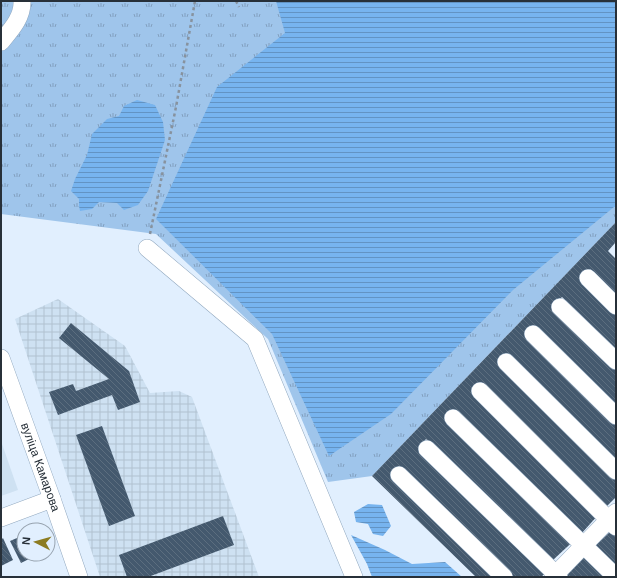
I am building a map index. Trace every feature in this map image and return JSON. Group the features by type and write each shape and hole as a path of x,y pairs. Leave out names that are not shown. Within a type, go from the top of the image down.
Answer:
{"street":[{"path":"1,42 11,30 22,10 22,1"},
{"path":"147,248 255,338 354,577"},
{"path":"588,278 616,306"},
{"path":"560,307 616,361"},
{"path":"533,334 616,416"},
{"name":"вуліца Камарова","path":"1,358 52,499 78,577"},
{"path":"506,362 616,471"},
{"path":"427,449 556,576 583,546 614,519 480,391"},
{"path":"453,418 616,577"},
{"path":"399,475 504,577"},
{"path":"1,518 52,499"}],"path":[{"path":"147,248 196,1"},
{"path":"236,1 239,7"}],"shaded area":[{"path":"276,1 616,1 616,207 614,207 513,290 391,414 329,456 272,334 156,219 217,87 285,33"},
{"path":"137,100 155,105 163,122 165,140 148,191 138,205 124,210 117,203 99,202 92,209 80,211 79,199 71,191 75,179 87,155 92,134 107,119 119,116 124,106"},
{"path":"58,299 125,346 150,393 179,391 192,397 259,577 100,577 15,319"},
{"path":"1,441 18,490 1,496"},
{"path":"368,504 382,505 391,526 383,536 373,534 368,524 356,522 354,512"},
{"path":"351,535 412,564 445,562 462,577 372,577 367,564"}],"green space":[{"path":"1,1 616,1 616,222 372,476 328,482 268,339 156,234 1,214"}],"building":[{"path":"616,222 616,244 615,243 608,251 616,259 616,295 590,269 581,279 616,313 616,349 562,297 553,307 616,368 616,497 607,506 481,382 472,390 599,514 581,534 553,560 426,439 418,448 548,571 541,577 514,577 400,468 495,577 476,577 372,476"},
{"path":"71,323 129,371 140,402 118,410 112,395 58,415 49,392 73,384 76,391 109,379 59,338"},
{"path":"102,426 135,516 109,526 76,435"},
{"path":"223,516 234,545 148,577 127,577 119,555"},
{"path":"612,530 616,534 616,570 593,548"},
{"path":"3,538 13,560 1,566 1,540"},
{"path":"16,538 16,553 10,541"},
{"path":"584,556 606,577 568,577 566,575"}]}
